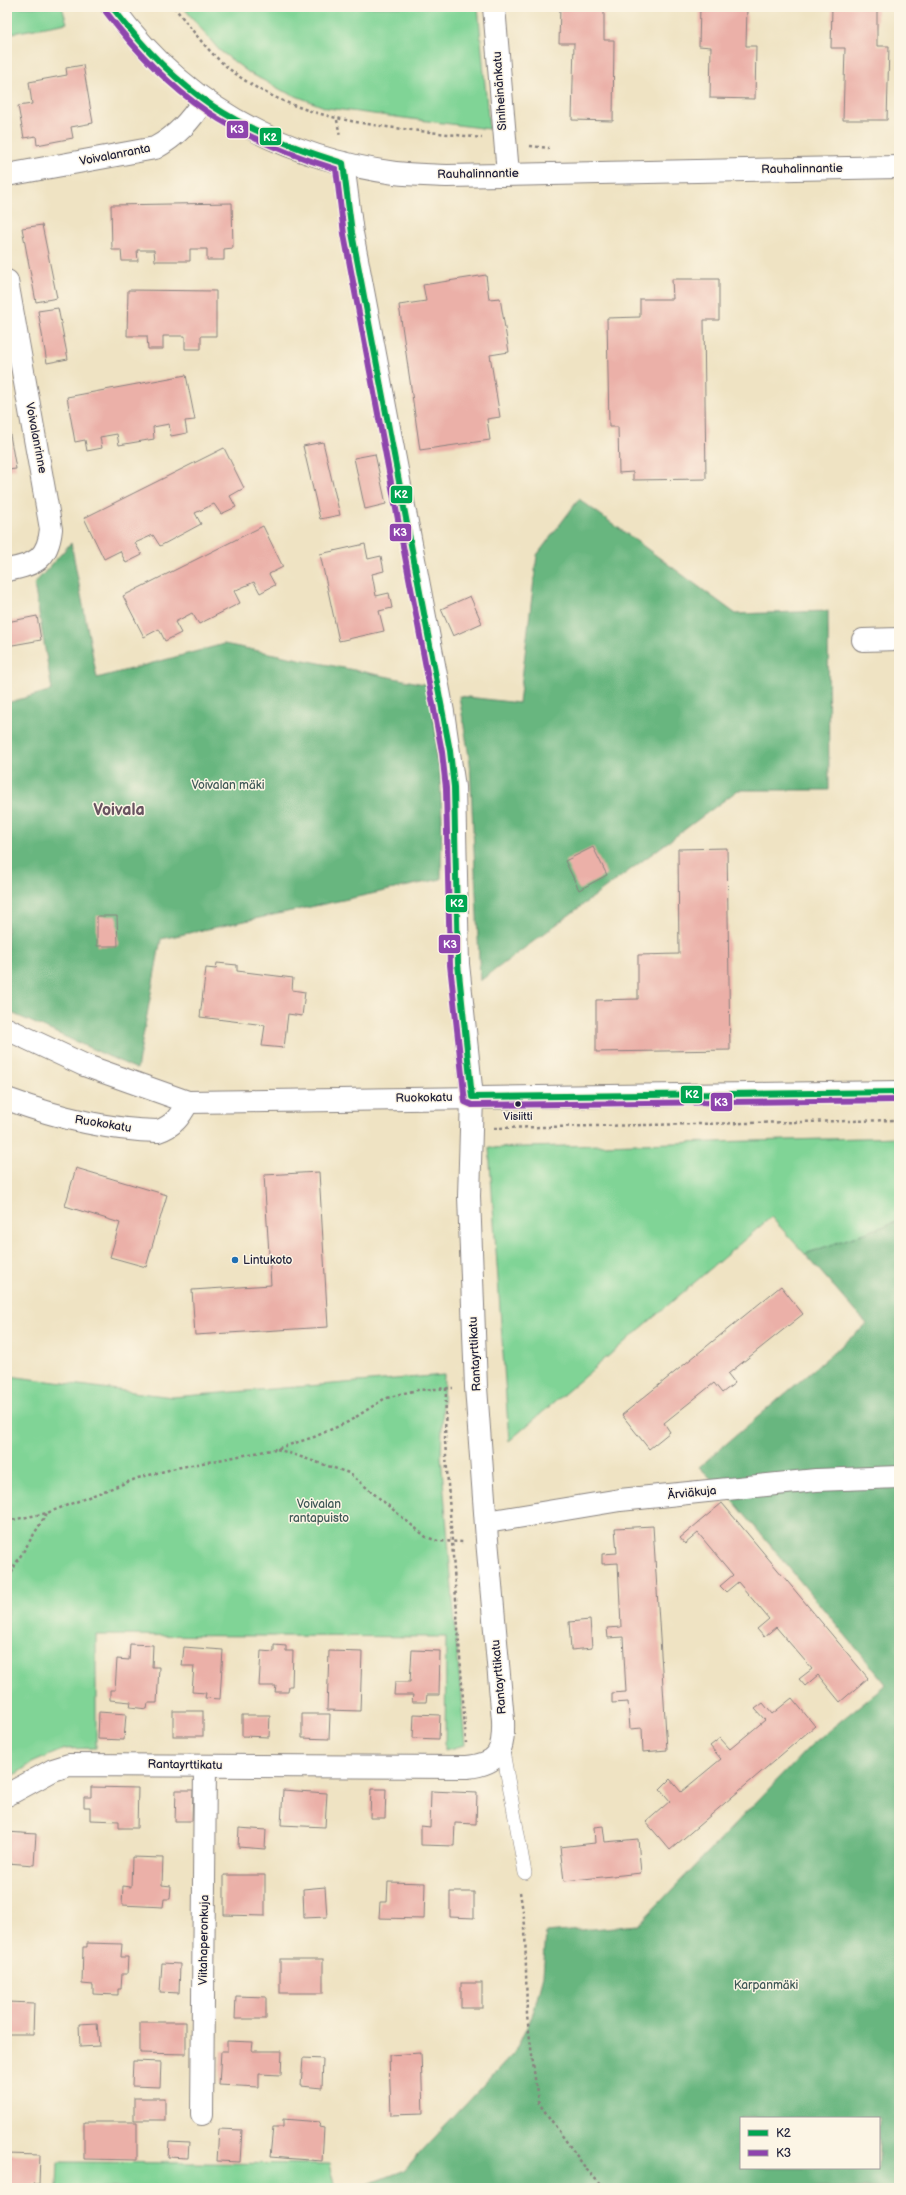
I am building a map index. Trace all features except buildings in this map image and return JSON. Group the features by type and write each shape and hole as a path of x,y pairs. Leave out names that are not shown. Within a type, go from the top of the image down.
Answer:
{"street":[{"name":"Rauhalinnantie","path":"112,7 136,38 169,71 204,100 246,127 291,147 343,163 396,173 447,176 899,167"},
{"name":"Siniheinänkatu","path":"494,7 508,174"},
{"name":"Voivalanranta","path":"7,175 155,148 170,140 184,128 204,100"},
{"name":"Rantayrttikatu","path":"7,1795 53,1770 69,1765 467,1767 481,1766 491,1762 498,1755 502,1744 503,1720 476,1387 468,1196 472,1097 458,964 454,787 450,751 352,233 343,163"},
{"name":"Voivalanrinne","path":"7,281 51,529 46,550 40,559 32,564 7,570"},
{"path":"863,640 899,639"},
{"name":"Ruokokatu","path":"7,1029 84,1065 188,1102 899,1092"},
{"name":"Ruokokatu","path":"7,1099 51,1115 76,1121 152,1131 169,1128 177,1120 188,1102"},
{"name":"Ärviäkuja","path":"487,1531 620,1500 816,1480 899,1477"},
{"name":"Viitahaperonkuja","path":"202,2114 205,1766"}],"lane":[{"path":"502,1744 525,1873"}],"path":[{"path":"471,1129 899,1120"},
{"path":"7,1521 47,1513 138,1478 176,1468 276,1449 331,1430 384,1399 417,1390 476,1387"},
{"path":"446,1388 445,1441 467,1767"},
{"path":"276,1449 349,1473 426,1537 452,1542 487,1531"},
{"path":"7,1584 15,1565 47,1513"},
{"path":"519,1888 525,1925 527,2016 538,2102 587,2170 604,2188"}],"green space":[{"path":"7,7 62,7 67,23 7,34"},
{"path":"183,7 478,7 489,129 327,108 283,91 248,72 219,50"},
{"path":"579,499 736,614 828,611 829,790 738,790 480,981 470,763 459,696 519,703 537,555"},
{"name":"Voivalan mäki","path":"71,543 97,678 224,644 429,685 439,755 442,818 441,879 161,939 137,1069 7,1011 7,703 52,690 34,584"},
{"path":"899,1137 899,1221 805,1254 771,1217 509,1441 489,1148"},
{"name":"Karpanmäki","path":"899,1221 899,2188 358,2188 404,2170 514,2053 533,2013 543,1975 546,1933 638,1925 811,1745 886,1684 729,1496 699,1467 867,1324 805,1254"},
{"name":"Voivalan rantapuisto","path":"444,1375 441,1456 465,1745 445,1750 446,1637 96,1635 96,1748 64,1749 32,1763 7,1780 7,1380 9,1376 172,1397"},
{"path":"58,2162 329,2164 335,2188 57,2188"}],"transit line":[{"name":"K2","path":"112,7 137,38 162,64 187,87 213,106 241,123 272,138 305,151 343,163 352,233 450,751 454,787 458,964 472,1097 899,1092"},
{"name":"K3","path":"106,12 155,69 206,111 234,128 265,143 299,157 336,169 344,234 442,752 446,788 450,965 465,1102 472,1105 899,1100"}],"place":[{"name":"Visiitti","path":"518,1104"},
{"name":"Lintukoto","path":"235,1260"}],"district":[{"name":"Voivala","path":"119,810"}]}
